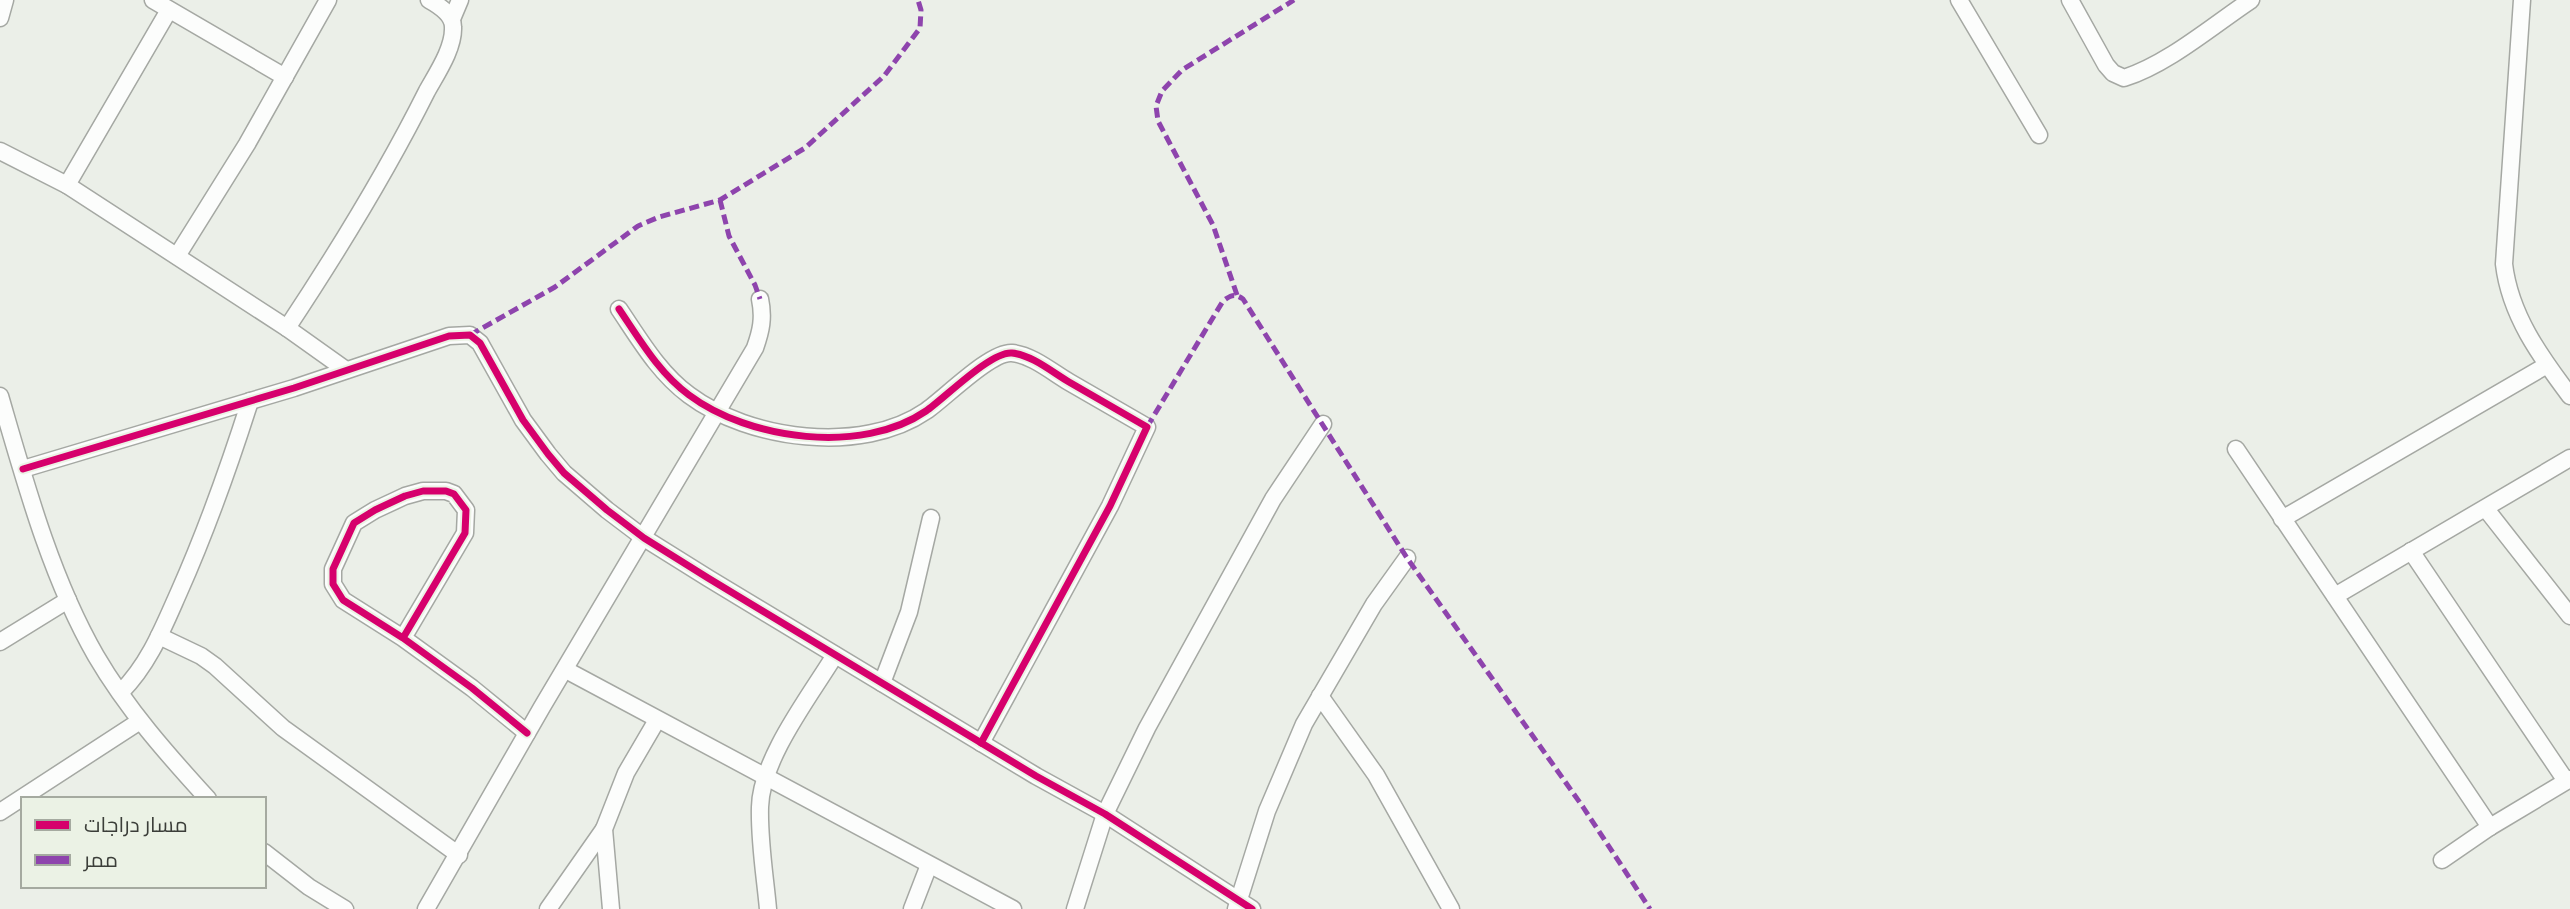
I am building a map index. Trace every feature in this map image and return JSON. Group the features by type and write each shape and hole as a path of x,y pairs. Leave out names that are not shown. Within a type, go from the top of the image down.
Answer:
{"street":[{"path":"0,18 5,0"},
{"path":"153,0 285,77"},
{"path":"177,256 247,144 328,0"},
{"path":"429,0 452,19"},
{"path":"287,328 331,261 414,118 446,54 453,31 452,19 460,0"},
{"path":"1959,0 2039,135"},
{"path":"2070,0 2106,65 2113,74 2124,78 2172,53 2250,0"},
{"path":"2522,0 2504,264 2507,289 2531,341 2570,397"},
{"path":"67,184 169,10"},
{"path":"0,151 67,184 287,328 346,370"},
{"path":"426,909 755,348 762,328 761,299"},
{"path":"620,309 665,373 690,396 718,412 784,435 810,438 872,432 903,423 924,412 993,357 1013,353 1038,363 1147,427 1110,506 981,743"},
{"path":"23,469 250,401 450,336 470,335 480,343 523,420 564,473 644,538 981,743 1105,814 1242,906 1267,811 1288,757 1374,604 1407,558"},
{"path":"2282,519 2547,365"},
{"path":"0,396 51,558 68,600 97,658 140,721 206,797"},
{"path":"121,692 138,676 159,636 218,500 250,401"},
{"path":"1075,909 1105,814 1147,728 1273,499 1322,424"},
{"path":"2236,449 2490,827"},
{"path":"2335,596 2570,458"},
{"path":"403,638 465,533 466,510 454,494 446,491 423,491 405,496 354,523 333,569 333,584 343,600 403,638 472,688 527,733"},
{"path":"2486,509 2570,616"},
{"path":"882,682 909,612 931,518"},
{"path":"2411,551 2568,780 2490,827 2442,860"},
{"path":"0,642 68,600"},
{"path":"159,636 215,666 283,728 459,855"},
{"path":"768,909 760,807 764,778 789,729 835,655"},
{"path":"566,670 1013,909"},
{"path":"1321,696 1376,775 1451,909"},
{"path":"548,909 604,829 626,773 657,720"},
{"path":"23,797 140,721"},
{"path":"0,812 21,798"},
{"path":"604,829 611,909"},
{"path":"266,854 309,887 345,909"},
{"path":"912,909 929,865"}],"marked path":[{"path":"470,335 555,287 638,226 659,217 720,200 805,148 884,76 920,28 921,10 918,0"},
{"path":"1237,295 1213,225 1158,121 1156,106 1162,91 1182,70 1294,0"},
{"path":"720,200 729,236 760,299"},
{"path":"1147,427 1223,301 1233,296 1243,299 1407,558 1583,807 1650,909"}],"cycle path":[{"path":"619,309 659,366 689,395 742,423 773,431 839,437 900,425 926,411 992,359 1012,353 1034,360 1147,427 1110,506 981,743"},
{"path":"23,469 294,388 449,336 470,335 480,343 523,420 564,473 644,538 1036,776 1105,814 1252,909"},
{"path":"403,638 465,533 466,510 454,494 446,491 423,491 405,496 354,523 333,569 333,584 343,600 403,638 472,688 527,733"}]}
